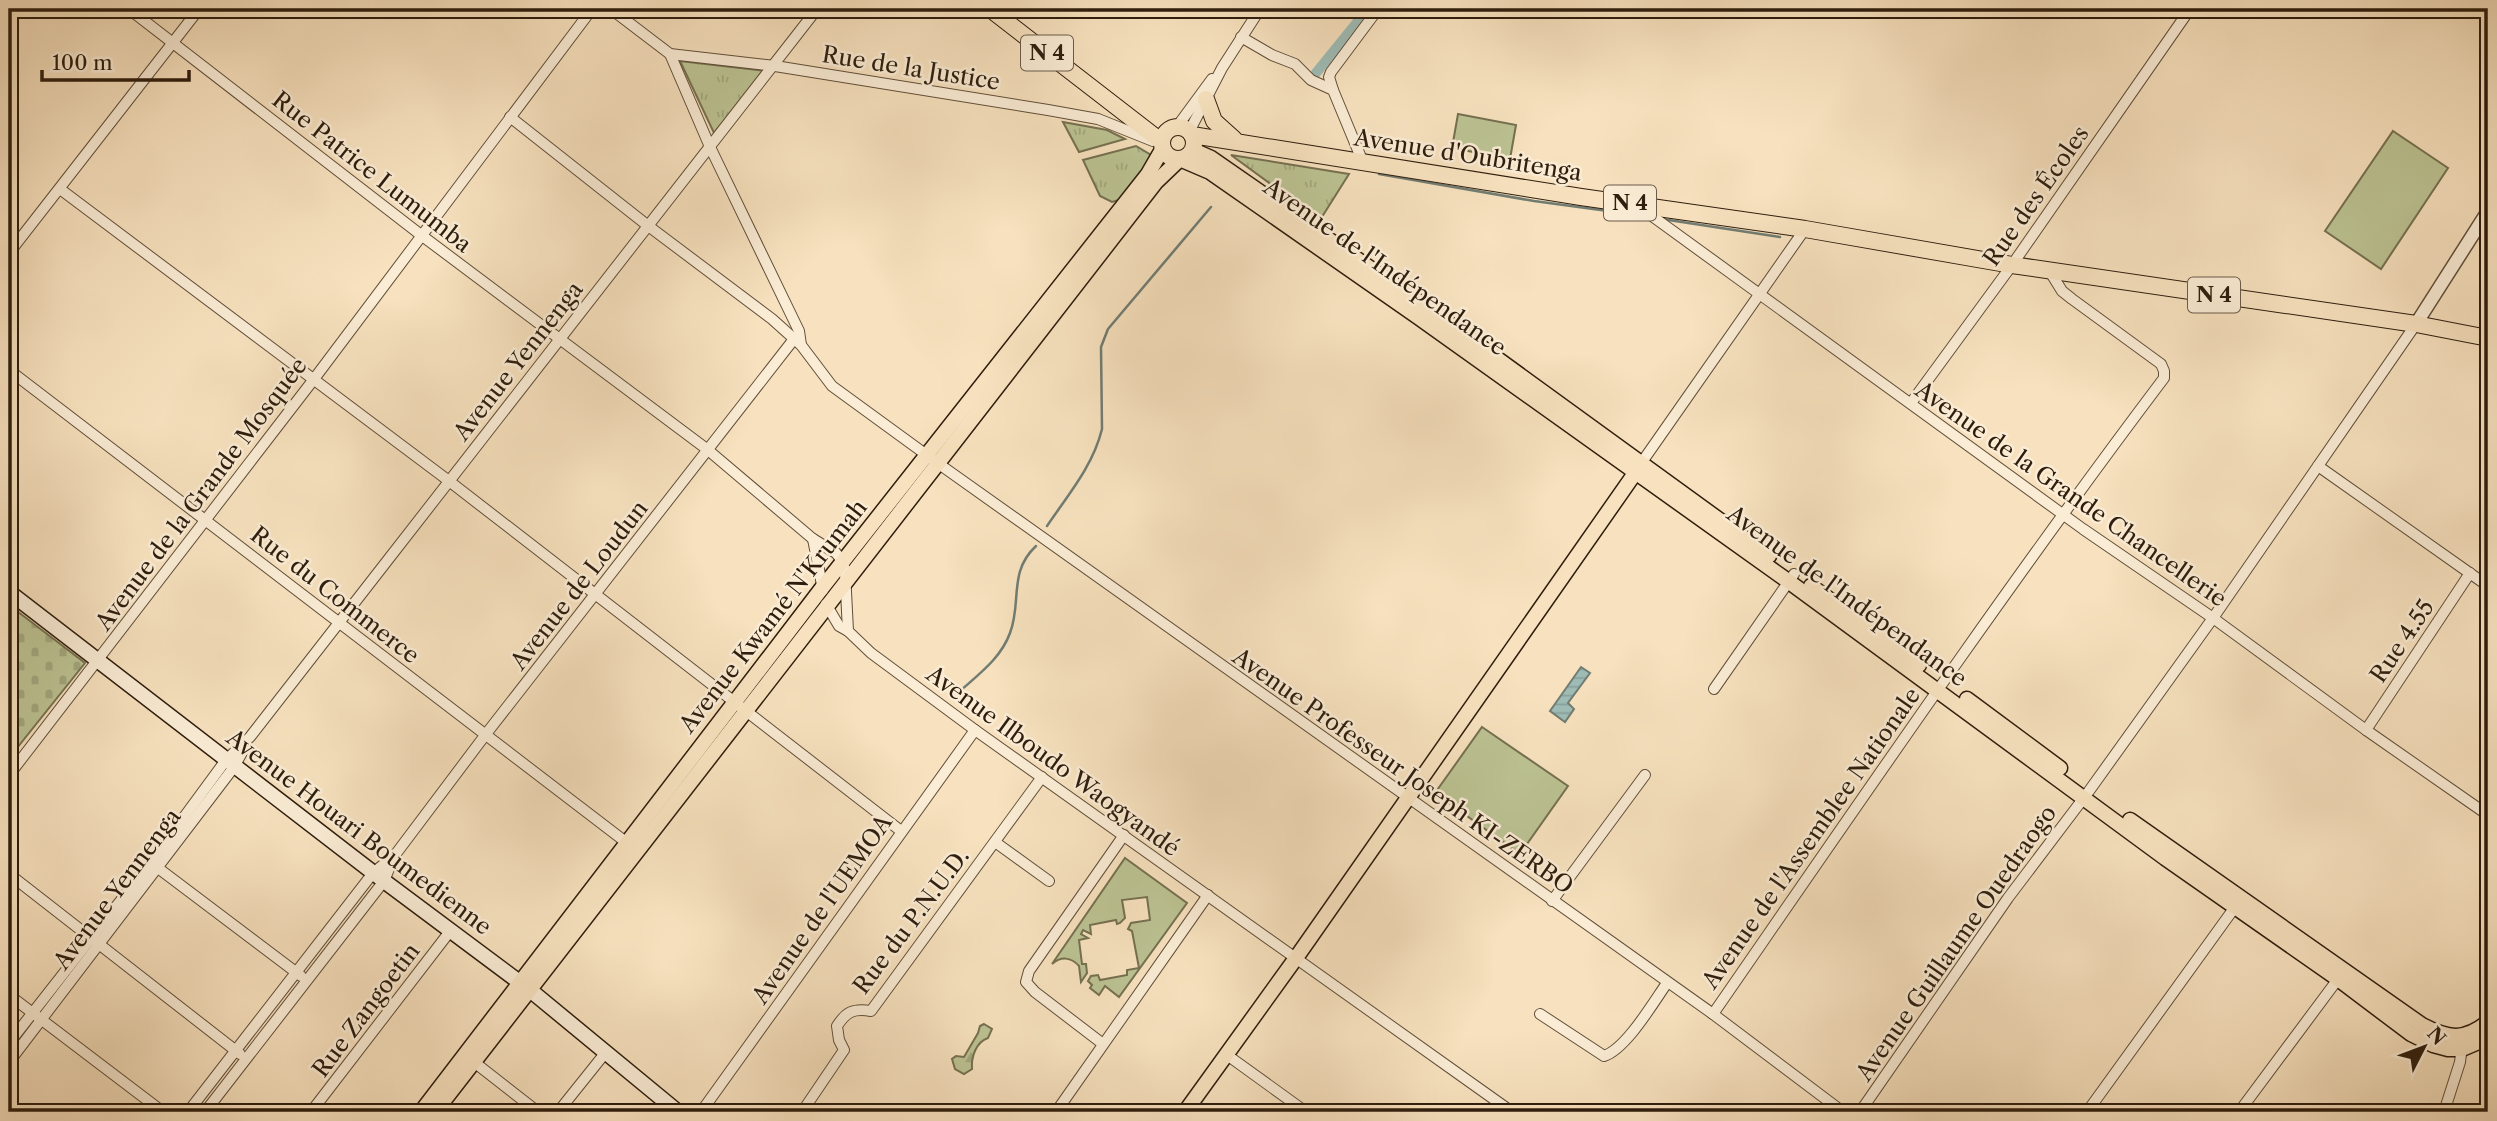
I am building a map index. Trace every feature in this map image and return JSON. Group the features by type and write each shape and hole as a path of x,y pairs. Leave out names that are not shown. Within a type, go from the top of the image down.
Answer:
{"highway":[{"name":"N 4","path":"990,9 1103,99 1178,143"},
{"path":"1206,99 1214,121 1242,143"},
{"name":"Avenue d'Oubritenga","path":"1178,143 1242,143 1362,160 1581,197 1805,229 2012,265"},
{"name":"N 4","path":"2012,265 2416,324 2488,338"}],"main road":[{"name":"Avenue de l'Indépendance","path":"1178,143 1210,172 1422,312 1639,467 2015,740 2235,907 2411,1034 2432,1045 2461,1043"},
{"name":"Avenue Kwamé N'Krumah","path":"739,707 826,607 939,464 990,386 1148,174 1178,143"},
{"name":"Avenue Kwamé N'Krumah","path":"435,1112 525,987 739,707 822,588 926,455 990,386"},
{"path":"1185,1112 1296,958 1639,467"},
{"name":"Avenue Houari Boumedienne","path":"9,593 525,987 678,1112"},
{"name":"Avenue de l'Indépendance","path":"2086,793 2422,1026 2461,1043"},
{"path":"2461,1043 2488,1022"},
{"path":"2461,1043 2488,1038"},
{"name":"Avenue Kwamé N'Krumah","path":"421,1112 476,1054"}],"street":[{"name":"Rue Patrice Lumumba","path":"129,9 559,340"},
{"path":"9,253 199,9"},
{"name":"Avenue de la Grande Mosquée","path":"9,775 314,379 592,9"},
{"path":"510,117 772,319 797,342 800,331 710,147 670,54 611,9"},
{"name":"Avenue Yennenga","path":"9,1062 36,1017 230,763 817,9"},
{"path":"1178,143 1260,9"},
{"path":"1362,160 1329,77 1378,9"},
{"name":"Rue des Écoles","path":"1911,404 2012,265 2190,9"},
{"path":"1241,37 1272,55 1295,64 1311,80 1333,90"},
{"name":"Rue de la Justice","path":"670,54 775,66 1098,119 1178,143"},
{"path":"1178,143 1200,93 1222,68"},
{"path":"60,189 449,481 901,831"},
{"name":"Avenue de la Grande Chancellerie","path":"1633,203 2062,514 2213,618 2488,815"},
{"path":"2416,324 2488,211"},
{"path":"1639,467 1805,229"},
{"name":"Avenue de l'Assemblee Nationale","path":"1713,1014 1939,685 2164,378 2161,364 2062,291 2049,270"},
{"name":"Avenue Guillaume Ouedraogo","path":"1860,1112 2008,898 2213,618 2416,324"},
{"path":"559,340 708,450 843,562 848,631"},
{"name":"Avenue de Loudun","path":"205,1112 307,980 394,855 486,734 708,450 797,342"},
{"name":"Avenue Professeur Joseph KI-ZERBO","path":"797,342 832,386 1713,1014 1843,1112"},
{"name":"Rue du Commerce","path":"9,370 633,847"},
{"path":"2318,466 2488,586"},
{"path":"813,539 826,607"},
{"name":"Rue 4.55","path":"2366,730 2470,573"},
{"path":"1714,689 1791,578"},
{"name":"Avenue Ilboudo Waogyandé","path":"826,607 839,626 871,653 975,730 1512,1112"},
{"name":"Avenue de l'UEMOA","path":"701,1112 975,730"},
{"path":"1552,901 1645,775"},
{"name":"Rue du P.N.U.D.","path":"802,1112 844,1050 837,1026 844,1014 857,1009 871,1011 1042,777"},
{"path":"1103,1044 1035,992 1026,982 1029,971 1124,835"},
{"path":"995,842 1049,881"},
{"path":"154,865 307,980"},
{"path":"9,874 246,1058"},
{"name":"Avenue de Loudun","path":"188,1112 296,972 378,877"},
{"path":"1056,1112 1209,895"},
{"path":"2087,1112 2235,907"},
{"name":"Rue Zangoetin","path":"311,1112 451,930"},
{"path":"2239,1112 2338,979"},
{"path":"1540,1014 1598,1054 1609,1055 1623,1042 1667,983"},
{"path":"9,995 163,1112"},
{"name":"Avenue Yennenga","path":"9,1043 36,1017"},
{"path":"2444,1112 2461,1043"},
{"path":"558,1112 606,1052"},
{"path":"476,1054 537,1112"},
{"path":"1227,1055 1306,1112"}],"green space":[{"path":"680,61 766,71 714,133"},
{"path":"1458,114 1516,125 1510,159 1452,148"},
{"path":"1063,122 1107,130 1125,139 1079,152"},
{"path":"2393,131 2448,168 2381,269 2325,231"},
{"path":"1136,146 1151,155 1145,168 1119,200 1112,202 1100,196 1083,160"},
{"path":"1231,155 1349,174 1320,220"},
{"path":"9,605 85,663 9,758"},
{"path":"1482,727 1568,786 1520,854 1435,793"},
{"path":"1125,858 1187,903 1119,997 1105,986 1099,995 1090,988 1092,985 1088,981 1091,976 1098,975 1100,980 1127,975 1127,970 1139,968 1132,931 1128,929 1131,923 1150,920 1147,897 1122,900 1125,918 1120,923 1117,924 1116,920 1090,925 1091,934 1083,930 1081,934 1088,938 1079,940 1082,964 1086,964 1087,973 1081,982 1079,966 1073,961 1062,959 1052,964"},
{"path":"984,1024 992,1029 988,1038 975,1050 972,1069 964,1074 955,1069 952,1059 956,1056 964,1057 980,1026"}],"water":[{"path":"1581,667 1590,673 1568,703 1574,709 1565,722 1550,711"}],"waterway":[{"path":"1316,73 1368,9"},
{"path":"1379,174 1534,201 1645,216"},
{"path":"1047,526 1079,480 1098,443 1102,429 1101,347 1108,329 1211,207"},
{"path":"1662,219 1780,237"},
{"path":"960,691 989,665 1006,642 1013,621 1022,566 1036,546"}]}
